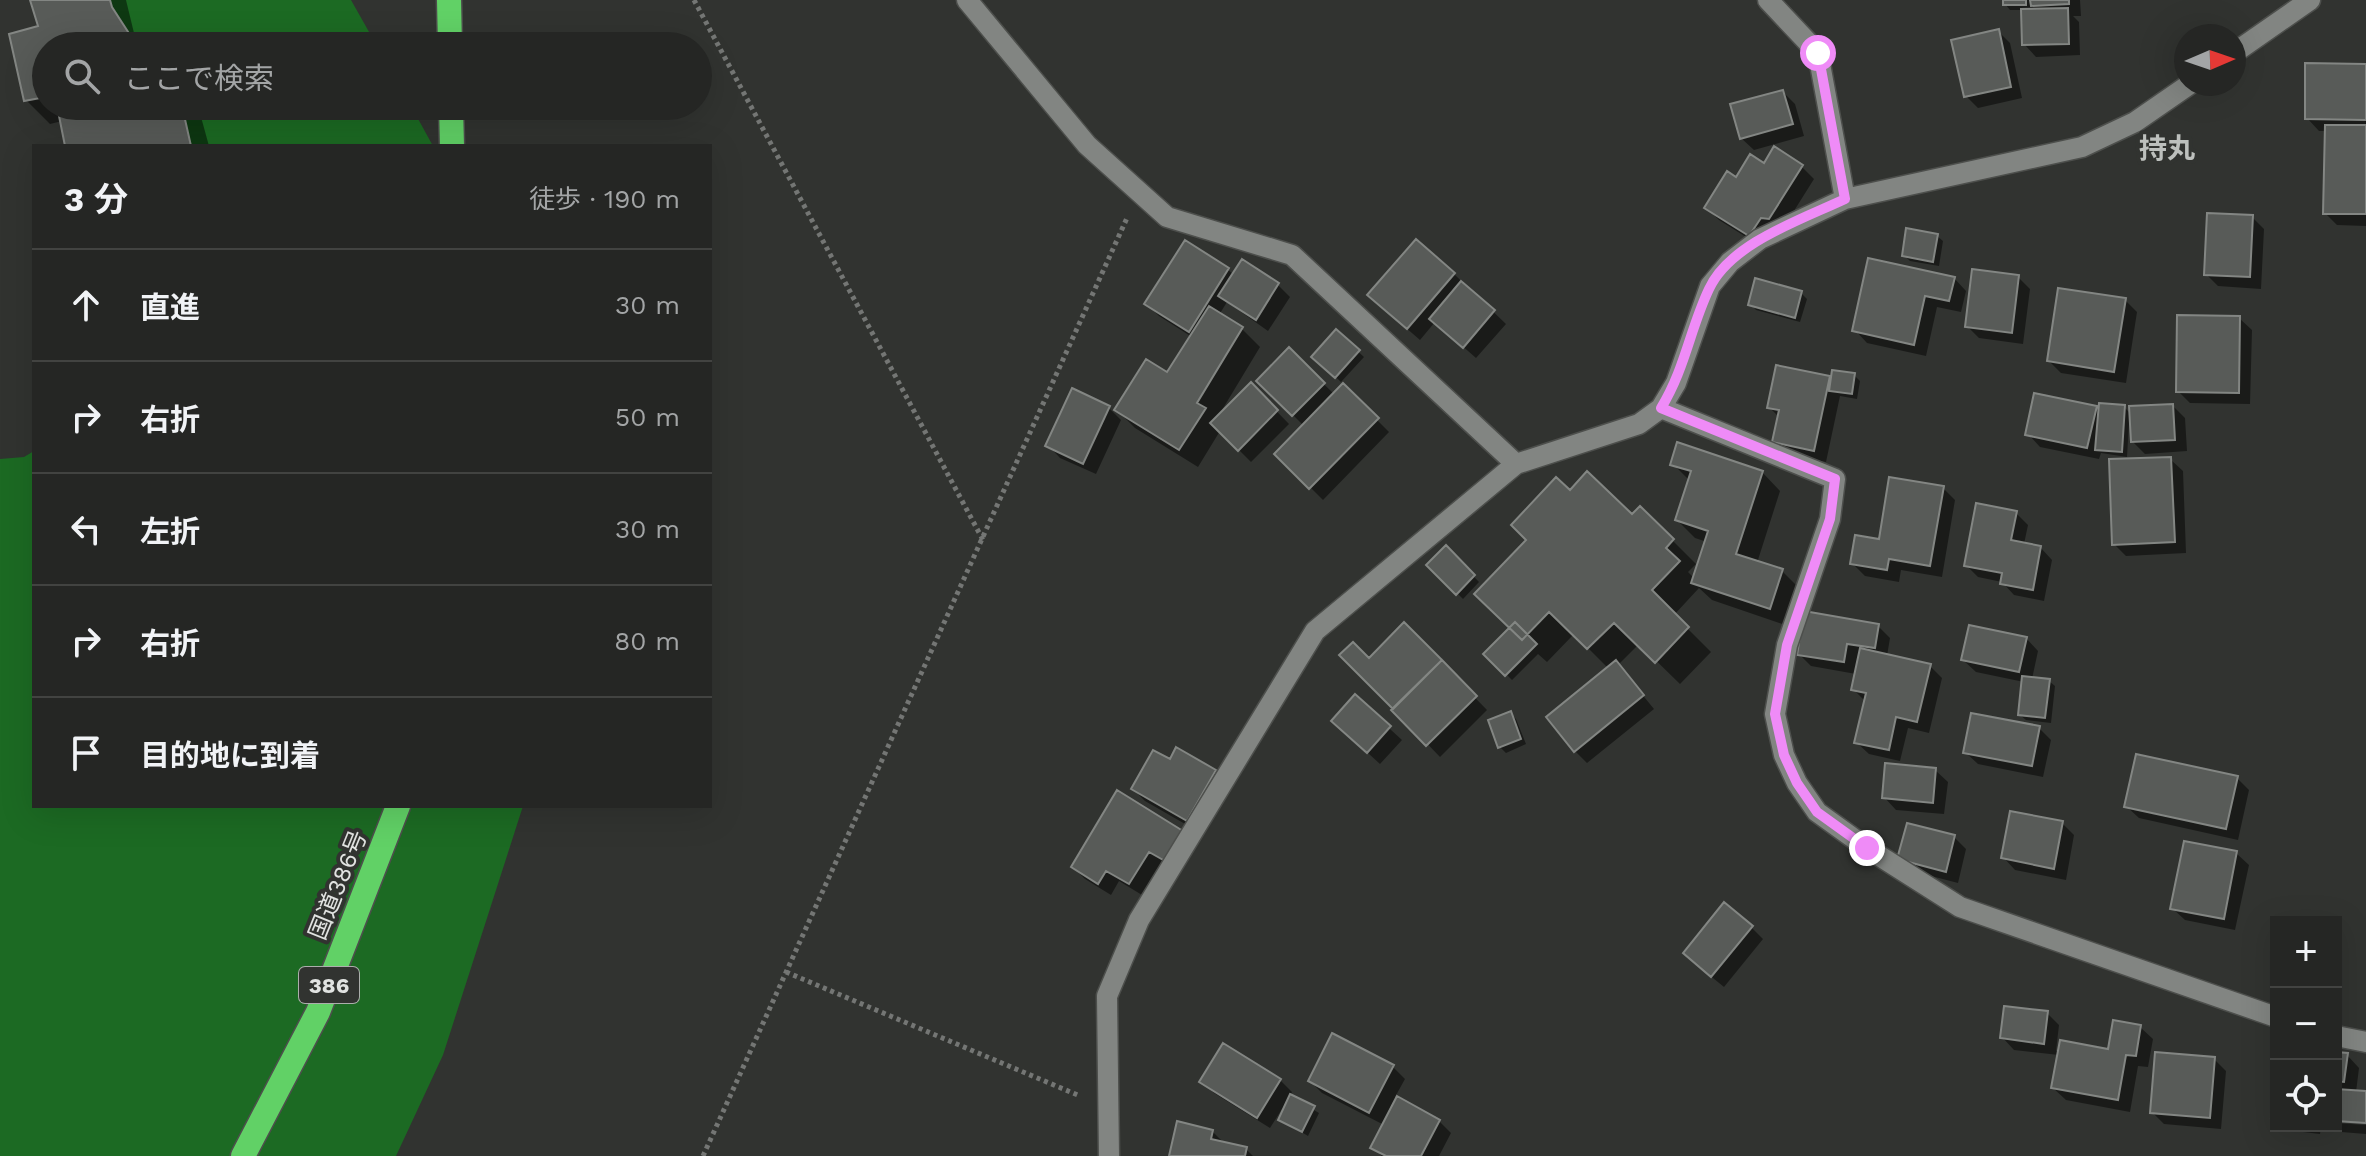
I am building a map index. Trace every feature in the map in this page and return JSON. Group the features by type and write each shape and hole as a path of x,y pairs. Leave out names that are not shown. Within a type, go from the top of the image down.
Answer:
{"highway":[{"path":"449,0 450,32"},
{"path":"451,120 452,144"},
{"name":"国道386号","path":"243,1156 318,1012 397,808"}],"street":[{"path":"967,0 1087,145 1167,217 1292,255 1516,464"},
{"path":"1768,0 1818,53 1845,199"},
{"path":"2246,45 2310,0"},
{"path":"1109,1156 1107,996 1139,920 1315,631 1516,464 1639,424 1661,408 1676,383 1710,286 1730,262 1760,239 1845,199 2082,147 2135,122 2174,95"},
{"path":"1661,408 1835,479 1830,519 1787,645 1775,714 1784,755 1797,783 1817,812 1960,907 2270,1015"},
{"path":"2342,1037 2366,1042"}],"path":[{"path":"694,0 711,32"},
{"path":"712,34 983,540"},
{"path":"703,1156 1139,192"},
{"path":"786,972 1108,1108"}],"green space":[{"path":"74,0 351,0 369,32 77,32"},
{"path":"87,120 419,120 432,144 90,144"},
{"path":"32,452 32,808 522,808 443,1055 396,1156 0,1156 0,459 24,457"}],"building":[{"path":"30,0 110,0 128,32 32,32 32,100 24,101 9,34 38,26"},
{"path":"2003,0 2026,0 2026,5 2003,5"},
{"path":"2030,0 2069,0 2069,4 2031,6"},
{"path":"2068,8 2069,44 2022,45 2021,9"},
{"path":"1999,29 2011,87 1964,97 1951,40"},
{"path":"2305,63 2366,64 2366,120 2305,119"},
{"path":"1783,90 1793,124 1740,139 1730,104"},
{"path":"60,120 185,120 191,144 65,144"},
{"path":"2325,125 2366,125 2366,214 2323,214"},
{"path":"1774,146 1803,165 1769,219 1761,218 1749,236 1704,208 1727,171 1736,177 1750,154 1764,163"},
{"path":"2207,213 2253,215 2250,277 2204,275"},
{"path":"1906,228 1938,234 1933,262 1902,256"},
{"path":"1416,239 1455,273 1407,329 1367,295"},
{"path":"1185,240 1229,268 1189,332 1144,304"},
{"path":"1868,258 1955,277 1949,301 1925,296 1914,345 1852,331"},
{"path":"1242,259 1279,283 1256,320 1218,296"},
{"path":"1972,269 2019,275 2012,333 1965,327"},
{"path":"1755,278 1802,291 1795,318 1748,305"},
{"path":"1461,281 1495,310 1463,348 1429,319"},
{"path":"2058,288 2126,298 2114,372 2047,361"},
{"path":"1209,306 1243,327 1197,403 1206,408 1179,450 1114,410 1146,359 1167,372"},
{"path":"2177,315 2240,316 2239,393 2176,392"},
{"path":"1336,329 1360,350 1335,378 1311,357"},
{"path":"1289,347 1325,383 1292,416 1256,381"},
{"path":"1776,365 1830,376 1814,451 1772,442 1779,410 1767,408"},
{"path":"1832,370 1855,373 1852,394 1829,391"},
{"path":"1251,382 1278,410 1238,451 1210,423"},
{"path":"1343,383 1379,418 1309,489 1274,454"},
{"path":"1072,388 1110,406 1083,464 1045,446"},
{"path":"2034,393 2097,406 2087,448 2025,435"},
{"path":"2099,403 2125,405 2122,452 2095,450"},
{"path":"2173,404 2175,440 2131,442 2129,406"},
{"path":"1677,442 1763,471 1736,554 1783,569 1770,609 1691,583 1708,531 1675,520 1691,471 1670,465"},
{"path":"2171,457 2175,542 2112,545 2109,459"},
{"path":"1587,471 1632,514 1640,506 1674,539 1666,548 1680,561 1652,590 1689,627 1655,663 1614,623 1587,649 1549,612 1522,640 1474,594 1526,540 1511,525 1556,477 1570,490"},
{"path":"1889,477 1944,486 1930,566 1889,559 1887,570 1850,564 1855,535 1879,539"},
{"path":"1976,503 2017,511 2011,540 2041,546 2033,590 2000,584 2002,573 1964,566"},
{"path":"1446,545 1475,575 1456,595 1426,565"},
{"path":"1804,611 1879,624 1875,648 1847,644 1844,662 1797,655"},
{"path":"1404,622 1442,660 1393,709 1339,655 1353,642 1369,658"},
{"path":"1515,622 1537,644 1505,676 1483,654"},
{"path":"1969,625 2027,637 2019,672 1961,660"},
{"path":"1860,648 1931,664 1917,722 1896,717 1889,750 1854,743 1866,693 1851,690"},
{"path":"1442,660 1477,696 1426,746 1391,710"},
{"path":"1616,660 1644,695 1574,752 1546,717"},
{"path":"2022,676 2050,679 2045,718 2018,715"},
{"path":"1355,694 1391,726 1367,753 1331,721"},
{"path":"1511,711 1521,739 1498,748 1488,720"},
{"path":"1971,713 2040,726 2032,766 1963,753"},
{"path":"1176,747 1216,770 1187,821 1131,789 1153,750 1170,759"},
{"path":"2136,754 2238,776 2226,829 2124,807"},
{"path":"1885,763 1936,768 1933,803 1882,798"},
{"path":"1117,790 1183,831 1165,861 1149,852 1129,884 1106,871 1098,884 1071,867"},
{"path":"2010,811 2063,821 2054,869 2001,858"},
{"path":"1907,823 1955,835 1946,872 1897,859"},
{"path":"2184,841 2237,851 2224,919 2170,909"},
{"path":"1724,902 1753,926 1711,977 1683,953"},
{"path":"2004,1006 2048,1011 2044,1044 2000,1038"},
{"path":"2113,1020 2141,1025 2136,1056 2126,1055 2118,1100 2051,1088 2060,1040 2108,1049"},
{"path":"1332,1033 1394,1065 1369,1113 1308,1081"},
{"path":"1223,1043 1281,1079 1257,1118 1199,1082"},
{"path":"2155,1052 2215,1057 2210,1118 2150,1113"},
{"path":"2342,1052 2348,1053 2342,1082"},
{"path":"2342,1089 2366,1091 2366,1123 2342,1121"},
{"path":"1290,1094 1315,1106 1302,1132 1278,1120"},
{"path":"1397,1096 1440,1120 1421,1156 1386,1156 1370,1148"},
{"path":"1177,1121 1213,1130 1211,1139 1247,1147 1245,1156 1169,1156"}],"district":[{"name":"持丸","path":"2167,148"}],"route":[{"path":"1818,53 1845,199 1760,239 1730,262 1710,286 1676,383 1661,408 1835,479 1830,519 1787,645 1775,714 1784,755 1797,783 1817,812 1867,848"}]}
